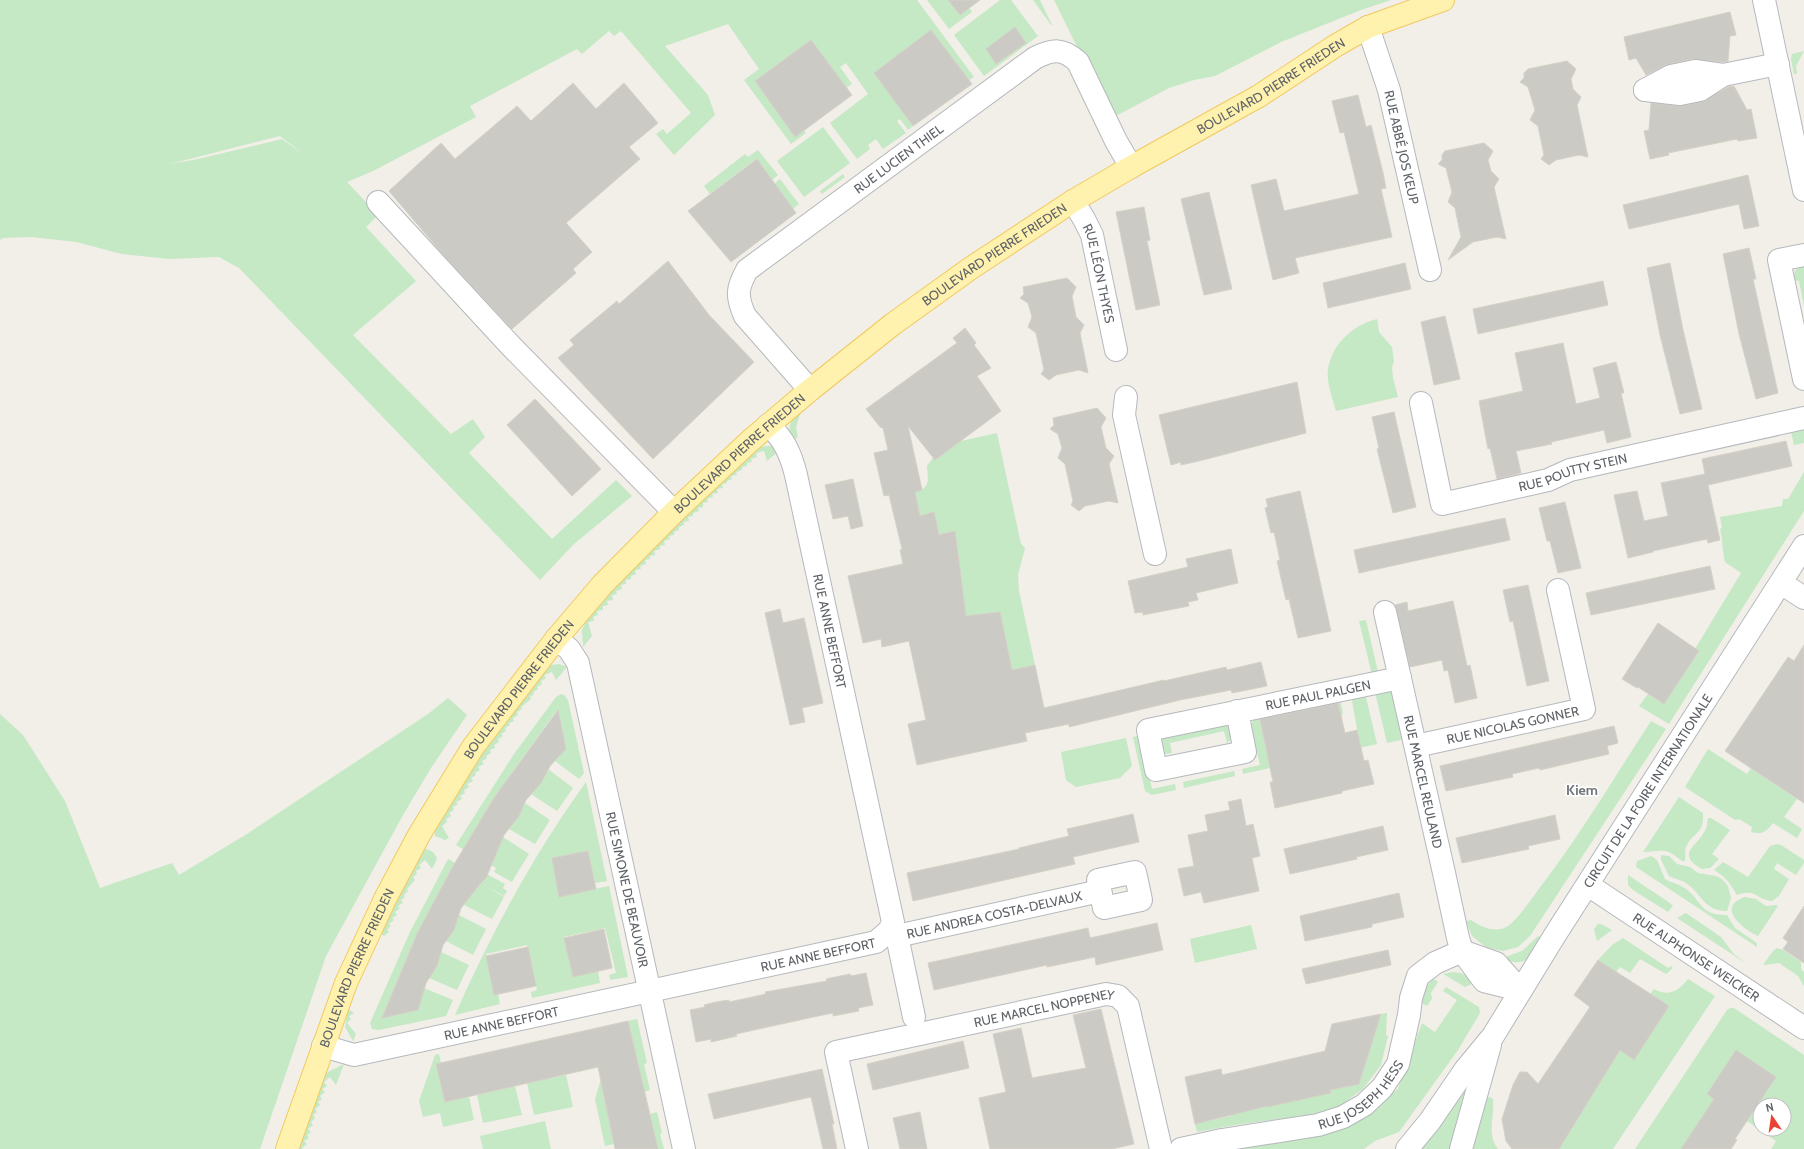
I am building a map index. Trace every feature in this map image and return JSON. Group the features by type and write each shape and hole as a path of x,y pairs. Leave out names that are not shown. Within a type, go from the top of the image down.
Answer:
{"main road":[{"name":"BOULEVARD PIERRE FRIEDEN","path":"287,1149 346,983 362,946 418,835 473,747 556,639 602,585 674,512 768,425 810,390 912,310 971,268 1073,201 1259,96 1335,46 1368,27 1443,0"}],"street":[{"path":"1764,0 1804,190"},
{"name":"RUE ABBÉ JOS KEUP","path":"1368,27 1389,90 1404,147 1430,270"},
{"name":"RUE LUCIEN THIEL","path":"810,390 745,316 739,304 738,295 740,284 748,270 1035,58 1049,52 1060,51 1070,55 1078,62 1116,141 1131,167"},
{"path":"1722,75 1778,64"},
{"name":"RUE LÉON THYES","path":"1073,201 1092,235 1116,350"},
{"path":"378,202 510,344 674,512"},
{"path":"1804,255 1779,260 1804,379"},
{"path":"1126,397 1124,415 1155,554"},
{"name":"RUE POUTTY STEIN","path":"1420,403 1442,504 1548,480 1578,468 1804,418"},
{"name":"RUE ANNE BEFFORT","path":"768,425 776,432 785,445 790,455 796,475 893,922 893,933 914,1017"},
{"name":"CIRCUIT DE LA FOIRE INTERNATIONALE","path":"1407,1149 1430,1121 1465,1070 1493,1036 1520,990 1804,546"},
{"path":"1781,582 1804,598"},
{"name":"RUE NICOLAS GONNER","path":"1416,746 1584,709 1558,590"},
{"name":"RUE MARCEL REULAND","path":"1385,612 1462,951"},
{"name":"RUE SIMONE DE BEAUVOIR","path":"556,639 569,649 578,663 684,1149"},
{"name":"RUE PAUL PALGEN","path":"1237,711 1400,678"},
{"name":"RUE ALPHONSE WEICKER","path":"1588,885 1804,1028"},
{"name":"RUE ANDREA COSTA-DELVAUX","path":"893,933 1100,892"},
{"name":"RUE ANNE BEFFORT","path":"323,1046 354,1055 876,942 893,933"},
{"path":"1462,951 1484,981 1520,990"},
{"name":"RUE JOSEPH HESS","path":"1181,1149 1222,1140 1318,1125 1343,1117 1364,1105 1382,1088 1398,1064 1409,1015 1411,998 1418,976 1435,963 1462,951"},
{"name":"RUE MARCEL NOPPENEY","path":"857,1149 836,1052 1106,994 1118,996 1128,1006 1161,1149"},
{"name":"CIRCUIT DE LA FOIRE INTERNATIONALE","path":"1461,1149 1493,1036"}],"green space":[{"path":"0,0 917,0 974,77 969,80 931,31 874,73 913,126 908,130 900,119 897,121 906,133 883,149 876,139 868,145 870,149 857,159 830,123 868,94 846,63 840,67 852,84 846,88 811,40 755,81 795,137 804,130 806,133 791,144 744,80 759,69 728,24 665,46 708,95 715,115 674,155 656,134 663,129 667,134 691,113 621,31 614,36 609,31 582,54 577,49 470,106 476,117 373,171 347,182 378,215 366,227 416,281 353,335 451,434 473,419 485,437 469,453 552,539 616,480 632,496 574,544 540,580 239,268 219,257 169,259 122,254 76,242 32,237 3,238 0,240","holes":["280,136 307,157 282,139 198,159 170,164"]},
{"path":"927,0 948,0 960,15 969,8 972,12 949,29"},
{"path":"1000,0 1011,0 1038,36 984,76 954,35"},
{"path":"1033,0 1040,0 1052,25 1051,25"},
{"path":"1054,0 1391,0 1361,10 1281,42 1215,76 1194,80 1169,88 1112,118"},
{"path":"1804,51 1796,66 1797,74 1794,74 1791,59 1792,54"},
{"path":"823,127 850,163 804,197 777,161"},
{"path":"758,150 778,175 772,180 756,159 710,194 704,186 745,154 748,157"},
{"path":"843,174 845,177 822,194 820,191"},
{"path":"780,179 799,204 793,209 774,184"},
{"path":"1804,265 1804,306 1799,281 1792,280 1796,269"},
{"path":"1377,319 1379,332 1392,347 1394,361 1392,367 1393,378 1398,397 1336,411 1329,385 1328,374 1330,360 1334,351 1352,331"},
{"path":"801,411 796,427 798,437 792,442 789,428 794,418"},
{"path":"1804,429 1804,443 1794,445 1791,431"},
{"path":"997,433 1021,544 1025,548 1018,575 1019,591 1035,665 1012,670 1000,612 966,616 955,532 939,535 934,512 920,516 915,492 926,486 928,479 927,466 933,458 935,460 961,441"},
{"path":"773,446 779,451 767,461 764,451 756,453 757,457 751,459 752,462 747,463 747,466 742,467 742,470 736,472 737,475 731,476 732,479 727,481 727,483 722,484 723,488 717,489 718,493 712,494 713,497 707,499 708,502 703,503 703,507 698,508 699,511 693,513 693,516 688,517 689,521 684,522 684,525 679,527 679,530 674,532 674,535 669,536 670,539 664,541 665,545 660,546 660,549 654,551 655,555 650,556 650,559 645,560 646,564 640,566 641,569 635,570 636,574 631,576 631,579 626,580 626,584 621,585 622,589 616,591 617,594 612,595 613,600 607,601 608,605 603,606 603,610 597,611 598,615 593,617 594,621 588,622 592,636 583,647 582,630 586,621 599,604 672,528 759,447"},
{"path":"1804,472 1804,511 1669,724 1639,706 1648,694 1664,704 1699,652 1695,649 1741,573 1725,562 1720,529 1722,528 1720,517 1782,506 1783,499 1788,499"},
{"path":"1366,620 1378,672 1373,679 1359,621"},
{"path":"559,664 567,667 556,680 552,672 544,675 546,678 541,681 542,684 533,692 534,694 530,697 531,699 521,707 522,709 517,712 518,715 513,718 514,721 509,723 510,725 505,728 506,731 501,734 503,736 498,739 499,742 494,745 495,748 490,750 491,753 482,761 484,764 478,767 480,770 471,778 473,781 467,784 469,787 464,790 465,793 460,796 462,799 456,802 458,804 453,807 454,810 449,813 451,816 446,819 447,822 442,826 449,838 445,840 435,836 434,829 481,754 544,669 551,665"},
{"path":"1389,690 1393,693 1406,739 1387,743 1375,692"},
{"path":"1365,693 1377,744 1243,774 1242,769 1260,765 1251,725 1255,717 1340,700 1343,713 1341,717 1338,702 1260,719 1270,766 1360,745 1352,701 1354,696"},
{"path":"561,694 568,700 584,773 579,779 555,761 566,749 557,710 494,798 465,847 516,875 512,882 494,872 496,868 456,845 514,754 556,697"},
{"path":"448,698 467,715 431,768 403,815 326,956 260,1149 0,1149 0,714 23,735 65,801 100,888 172,863 179,875 247,834 428,714"},
{"path":"1651,721 1666,729 1530,936 1518,947 1503,951 1487,948 1472,936 1466,921 1471,920 1489,929 1499,929 1508,926 1516,918 1530,902 1570,846 1598,805"},
{"path":"1228,724 1233,735 1231,740 1227,743 1224,731 1170,743 1172,753 1166,754 1162,751 1160,744 1162,738"},
{"path":"1141,735 1152,789 1175,784 1176,790 1152,795 1145,791 1133,737"},
{"path":"1126,738 1132,766 1120,778 1076,787 1066,780 1061,752"},
{"path":"1708,749 1747,774 1751,768 1797,799 1784,817 1802,829 1797,838 1773,823 1764,832 1751,832 1752,827 1739,819 1735,820 1685,787"},
{"path":"548,769 573,788 557,811 531,794 541,783"},
{"path":"1234,771 1235,776 1184,788 1183,782"},
{"path":"586,782 607,881 595,883 588,851 552,858 559,896 609,886 628,977 610,980 609,975 616,973 605,928 564,937 573,977 598,971 600,983 532,998 531,992 537,990 527,945 486,954 494,995 498,994 500,1004 455,1015 483,954 514,895 549,837"},
{"path":"1679,797 1703,813 1703,820 1700,829 1686,847 1685,861 1682,861 1672,854 1664,851 1643,852"},
{"path":"525,803 550,820 535,844 509,829 519,816"},
{"path":"1708,818 1711,818 1730,830 1712,854 1719,859 1710,868 1702,869 1694,864 1689,855 1692,847 1700,839 1705,830"},
{"path":"503,837 529,854 516,875 492,862"},
{"path":"1777,844 1804,860 1804,863 1796,875 1777,863 1774,869 1789,879 1779,896 1772,901 1749,893 1737,895 1722,875 1714,870 1723,862 1748,877 1770,846"},
{"path":"423,849 432,851 437,859 432,869 425,860 419,865 421,868 416,871 417,874 413,877 415,880 407,889 408,891 404,895 405,897 401,900 403,903 398,906 400,908 395,912 397,915 392,918 394,920 389,924 391,926 387,930 389,932 384,936 380,933"},
{"path":"1661,855 1669,856 1677,864 1690,867 1698,873 1716,876 1722,879 1728,886 1731,898 1727,911 1719,910 1708,905 1686,883 1669,876 1661,860"},
{"path":"1651,856 1657,860 1665,879 1689,891 1705,909 1710,912 1727,915 1735,928 1757,943 1757,947 1636,867 1637,861"},
{"path":"448,859 457,864 487,874 505,884 503,888 507,891 504,896 482,884 504,897 492,919 464,905 480,883 452,868 417,934 382,1018 418,1010 424,988 453,1000 446,1016 379,1030 372,1029 370,1023 410,932"},
{"path":"1628,875 1673,906 1668,912 1633,890 1628,885"},
{"path":"1745,897 1756,899 1766,906 1778,906 1758,936 1739,923 1732,912 1732,906 1736,901"},
{"path":"1686,913 1721,937 1734,954 1747,964 1677,918"},
{"path":"459,915 486,929 473,955 446,941 454,930"},
{"path":"1598,924 1612,930 1597,941 1594,929"},
{"path":"1251,925 1257,949 1195,963 1190,939"},
{"path":"1538,936 1542,939 1532,955 1524,961 1512,962 1505,960 1508,956 1522,951"},
{"path":"1623,938 1668,968 1671,966 1673,968 1666,974 1640,959 1630,973 1620,967 1616,972 1598,960 1612,945"},
{"path":"1777,948 1783,950 1801,962 1801,969 1804,972 1804,986 1798,976 1779,963 1763,965"},
{"path":"441,952 469,965 457,990 429,978"},
{"path":"1453,972 1461,973 1473,979 1470,985 1465,987 1443,974"},
{"path":"1434,979 1438,982 1431,993 1432,999 1427,1006 1421,1003 1422,996 1431,981"},
{"path":"1688,979 1715,996 1613,1149 1559,1149 1620,1050 1634,1059 1669,1006 1650,994 1654,989 1669,993 1673,992 1681,987"},
{"path":"1446,987 1479,1007 1480,1013 1458,1050 1399,1132 1375,1141 1364,1149 1232,1149 1347,1127 1398,1089 1422,1023 1435,1032 1457,1000 1443,991"},
{"path":"1730,1008 1734,1008 1804,1055 1804,1149 1771,1149 1776,1141 1770,1137 1792,1137 1792,1097 1763,1097 1776,1077 1736,1050 1707,1094 1714,1099 1681,1149 1635,1149 1727,1010"},
{"path":"348,1009 354,1013 349,1016 351,1019 347,1023 356,1034 353,1041 345,1027"},
{"path":"1387,1013 1386,1035 1388,1036 1381,1065 1363,1089 1337,1108 1303,1116 1235,1125 1197,1132 1195,1124 1231,1116 1231,1114 1331,1093 1330,1090 1359,1084 1364,1062 1381,1014"},
{"path":"637,1019 647,1063 644,1064 650,1090 644,1092 628,1021"},
{"path":"439,1054 441,1063 437,1064 445,1102 469,1097 474,1120 443,1127 440,1113 423,1117 419,1101 435,1055"},
{"path":"344,1064 336,1085 330,1077 324,1082 327,1086 322,1089 325,1092 320,1096 322,1099 318,1102 320,1105 315,1109 317,1112 313,1115 315,1118 311,1122 313,1125 308,1129 311,1132 307,1135 309,1138 304,1141 307,1144 302,1148 303,1149 297,1149 326,1073"},
{"path":"1471,1071 1452,1149 1418,1149"},
{"path":"566,1075 573,1107 534,1115 527,1083"},
{"path":"601,1079 643,1109 608,1117 614,1144 605,1146 595,1099"},
{"path":"515,1086 522,1115 483,1123 477,1095"},
{"path":"1490,1097 1493,1099 1492,1137 1498,1149 1470,1149 1486,1098"},
{"path":"657,1112 664,1149 658,1149 650,1114"},
{"path":"1752,1113 1752,1124 1747,1121"},
{"path":"545,1121 551,1149 483,1149 480,1136"}],"building":[{"path":"948,0 980,0 960,15"},
{"path":"1730,12 1736,35 1730,36 1728,61 1723,62 1692,59 1668,64 1646,75 1636,58 1629,60 1624,37"},
{"path":"1015,27 1026,43 996,64 986,49"},
{"path":"931,30 972,84 913,126 874,73"},
{"path":"811,40 852,95 795,137 755,81"},
{"path":"1567,61 1576,69 1571,79 1573,89 1581,97 1577,105 1588,157 1579,155 1556,160 1549,165 1541,159 1544,155 1538,126 1530,120 1535,110 1528,87 1520,82 1524,78 1524,73 1528,69"},
{"path":"573,83 596,109 624,83 658,123 629,147 640,159 566,223 592,252 573,269 576,273 512,329 445,257 389,191 441,143 455,159 517,106 531,121"},
{"path":"1734,86 1747,110 1751,109 1757,138 1738,141 1737,139 1668,153 1669,155 1650,159 1644,131 1649,130 1651,103 1679,106 1702,102 1728,87"},
{"path":"1358,95 1366,127 1371,125 1383,173 1386,188 1381,189 1392,237 1295,258 1299,273 1273,280 1251,185 1276,179 1284,211 1359,194 1344,132 1340,133 1332,101"},
{"path":"1484,143 1493,151 1488,160 1491,171 1499,179 1494,187 1506,239 1497,237 1473,242 1448,260 1461,237 1455,208 1448,202 1452,192 1446,168 1438,164 1442,160 1442,155 1445,151"},
{"path":"757,159 796,213 731,262 688,211"},
{"path":"1748,175 1759,226 1744,229 1739,204 1629,229 1623,205"},
{"path":"1209,192 1232,289 1204,295 1181,199"},
{"path":"1144,207 1150,240 1147,241 1160,305 1136,310 1116,212"},
{"path":"1749,248 1756,279 1753,279 1778,393 1756,399 1739,334 1723,254"},
{"path":"668,261 709,315 754,362 653,459 558,358 574,345 570,340 617,301 619,304"},
{"path":"1405,263 1411,289 1328,308 1323,283"},
{"path":"1670,263 1683,330 1702,409 1680,414 1660,335 1647,268"},
{"path":"1067,278 1076,287 1072,296 1076,317 1084,325 1080,333 1088,373 1079,370 1056,375 1049,380 1041,374 1044,370 1036,333 1028,327 1032,317 1028,303 1020,298 1024,294 1023,287"},
{"path":"1603,281 1608,305 1478,334 1473,309"},
{"path":"1445,316 1460,379 1434,385 1421,322"},
{"path":"965,328 976,343 974,345 991,368 977,376 1001,411 935,460 908,426 922,490 915,492 920,516 934,512 939,535 955,531 966,616 1000,612 1012,670 1035,665 1044,708 1164,680 1226,667 1227,670 1261,662 1267,686 1232,693 1231,690 1180,700 1069,727 1069,724 1025,733 1027,741 917,765 908,724 926,720 909,641 882,647 881,639 863,643 848,576 903,564 900,550 902,549 889,495 884,496 874,453 888,450 883,428 880,427 866,409 957,343 953,338"},
{"path":"1563,343 1576,404 1600,398 1593,368 1616,362 1624,393 1621,393 1631,437 1607,443 1604,430 1551,442 1552,444 1516,451 1521,473 1497,479 1490,448 1488,449 1479,401 1523,391 1515,353"},
{"path":"1297,382 1306,433 1203,460 1181,465 1181,462 1171,465 1159,415"},
{"path":"535,399 601,469 572,496 507,425"},
{"path":"1097,408 1106,418 1101,427 1106,448 1114,456 1109,464 1118,503 1109,501 1085,506 1079,511 1071,505 1073,501 1065,464 1058,458 1062,448 1058,434 1050,429 1054,425 1053,418"},
{"path":"1394,412 1416,507 1393,513 1377,449 1379,448 1372,417"},
{"path":"1786,441 1792,466 1708,485 1720,540 1708,543 1707,539 1628,558 1614,495 1637,491 1644,521 1668,516 1661,483 1705,474 1702,459"},
{"path":"853,479 863,526 851,529 848,516 833,519 825,485"},
{"path":"1300,491 1331,631 1298,638 1289,599 1286,600 1277,561 1280,560 1274,532 1271,533 1265,508 1268,507 1266,499"},
{"path":"1565,502 1581,568 1558,573 1550,541 1547,541 1539,508"},
{"path":"1505,518 1510,540 1359,573 1354,550"},
{"path":"1231,549 1238,583 1196,593 1198,600 1188,602 1189,606 1143,615 1143,612 1135,613 1128,581 1188,567 1186,559"},
{"path":"1710,566 1715,589 1591,615 1586,593"},
{"path":"1528,585 1549,681 1527,686 1513,621 1510,622 1503,590"},
{"path":"1453,601 1467,666 1470,665 1477,698 1455,703 1448,670 1444,671 1442,660 1410,667 1395,605 1407,602 1408,611"},
{"path":"780,609 783,623 804,618 823,703 802,708 805,722 790,725 765,613"},
{"path":"1658,623 1699,651 1664,704 1638,687 1637,688 1622,679"},
{"path":"1804,645 1804,803 1725,751 1788,657 1794,661"},
{"path":"1338,703 1345,733 1357,730 1364,761 1368,760 1374,784 1342,791 1342,793 1275,808 1270,782 1273,782 1260,719"},
{"path":"558,710 566,749 550,766 541,783 526,800 519,816 504,835 486,878 461,908 454,930 443,945 437,966 426,983 418,1010 382,1018 417,934 452,868 494,798"},
{"path":"1614,726 1618,743 1607,746 1609,754 1540,770 1539,768 1512,774 1513,777 1446,791 1440,766"},
{"path":"1241,799 1246,826 1253,824 1260,856 1252,858 1259,891 1204,903 1201,892 1184,896 1178,869 1194,866 1188,835 1208,831 1205,815 1230,810 1228,802"},
{"path":"1133,814 1139,842 1073,857 1075,864 913,901 907,873 1019,849 1069,836 1067,829"},
{"path":"1555,815 1560,839 1528,846 1529,849 1462,863 1456,838"},
{"path":"1383,826 1388,850 1356,857 1357,859 1290,874 1284,849"},
{"path":"588,851 596,889 559,897 552,858"},
{"path":"1399,893 1404,917 1372,924 1372,927 1305,941 1300,916"},
{"path":"1804,906 1804,963 1783,949 1788,942 1783,938"},
{"path":"1157,923 1163,950 1096,965 1095,957 1047,967 1047,965 934,990 928,963 1088,928 1090,938"},
{"path":"604,929 612,968 573,977 564,938"},
{"path":"528,947 536,986 494,995 486,956"},
{"path":"1388,950 1391,965 1306,984 1302,969"},
{"path":"1598,960 1669,1006 1634,1060 1620,1050 1559,1149 1512,1149 1506,1141 1502,1119 1513,1085 1520,1072 1527,1072 1538,1084 1590,1007 1574,995"},
{"path":"866,973 873,1005 858,1008 859,1011 833,1016 833,1013 736,1034 737,1036 711,1042 711,1039 696,1042 690,1010 705,1007 704,1005 716,1002 729,1000 729,1002 766,994 765,992 827,981 826,979 850,974 851,976"},
{"path":"1101,1009 1134,1144 1112,1149 990,1149 979,1098 1006,1092 993,1034 1021,1028 1032,1078 1086,1068 1073,1015"},
{"path":"1381,1014 1359,1084 1330,1090 1331,1093 1267,1106 1195,1124 1185,1077 1221,1069 1222,1075 1325,1051 1332,1024"},
{"path":"628,1021 658,1149 615,1149 598,1067 445,1102 436,1064"},
{"path":"963,1041 969,1068 873,1090 867,1064"},
{"path":"1736,1050 1776,1077 1763,1097 1752,1097 1752,1113 1735,1139 1737,1140 1731,1149 1681,1149 1714,1099 1707,1094"},
{"path":"822,1069 834,1124 832,1124 837,1149 823,1149 811,1097 714,1119 708,1094"},
{"path":"920,1112 927,1149 900,1149 893,1118"}],"district":[{"name":"Kiem","path":"1582,790"}]}
